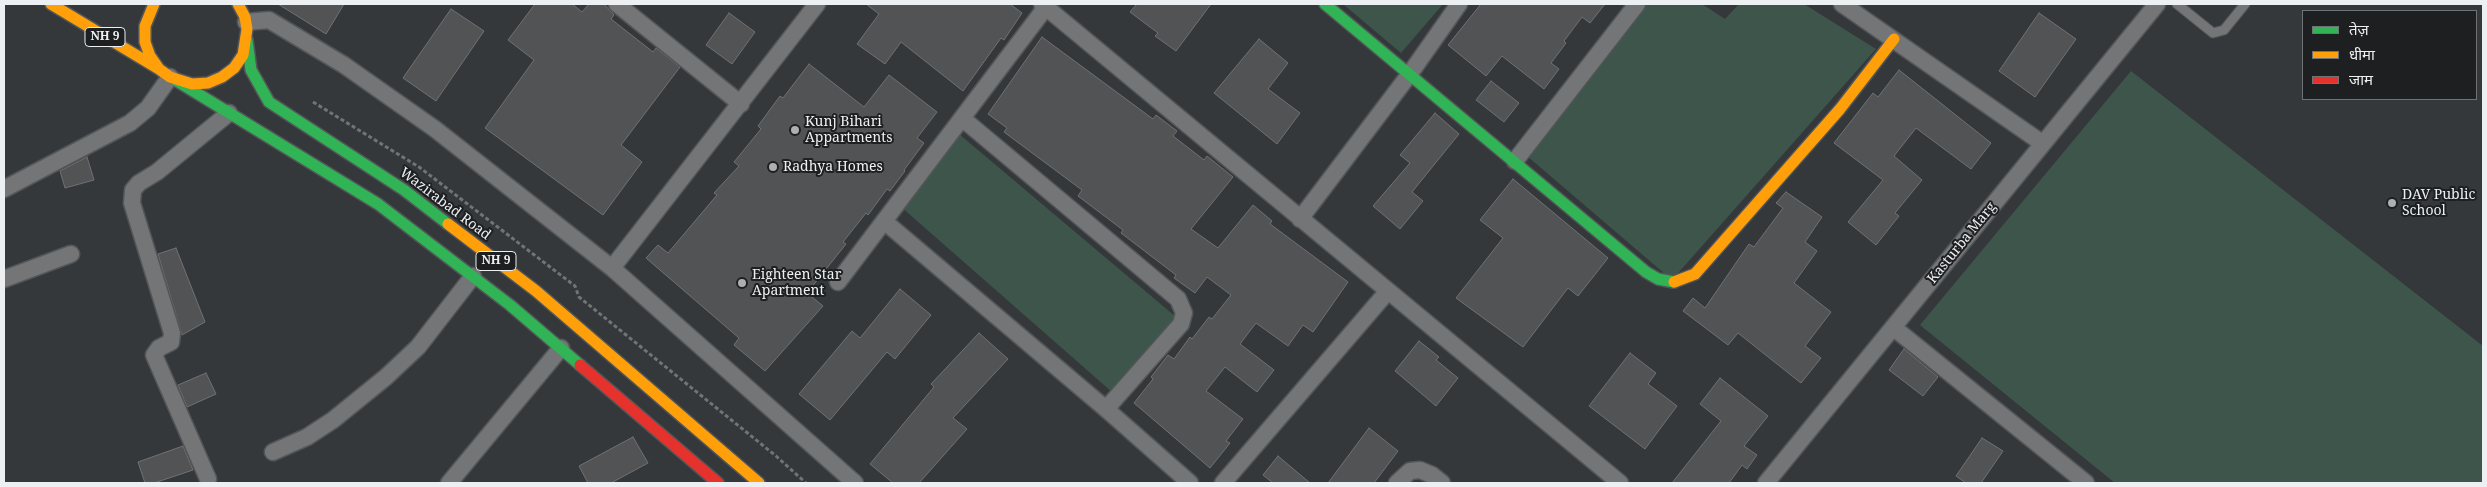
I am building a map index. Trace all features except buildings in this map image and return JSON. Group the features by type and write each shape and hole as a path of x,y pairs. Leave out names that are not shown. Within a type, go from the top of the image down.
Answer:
{"main road":[{"name":"NH 9","path":"52,4 169,76"},
{"path":"154,4 145,26 145,42 150,56 169,76 378,204 473,276 561,348 718,483"},
{"path":"238,4 246,20"},
{"path":"246,20 251,4"},
{"path":"1325,4 1646,272 1658,279 1672,283 1695,274 1840,109 1894,39"},
{"name":"Wazirabad Road","path":"246,20 251,70 269,102 404,190 536,291 760,483"},
{"path":"169,76 192,84 208,83 222,78 234,68 243,55 247,40"}],"street":[{"path":"617,4 741,104"},
{"path":"612,268 817,4"},
{"path":"1300,219 1460,4"},
{"path":"1515,161 1637,4"},
{"path":"1842,4 2042,143"},
{"name":"Kasturba Marg","path":"1766,483 2157,4"},
{"path":"838,282 963,120 1044,6 1620,483"},
{"path":"246,20 269,20 344,65 435,129 612,268 856,483"},
{"path":"4,189 130,123 148,108 169,76"},
{"path":"208,479 154,355 159,348 171,342 172,333 132,203 133,190 139,183 157,172 229,113"},
{"path":"963,120 1178,299 1184,313 1181,324 1106,409"},
{"path":"884,222 1106,409 1190,483"},
{"path":"4,279 72,254"},
{"path":"273,452 308,437 333,420 386,377 418,347 473,276"},
{"path":"1222,483 1388,291"},
{"path":"1894,328 2086,483"},
{"path":"449,483 561,348"},
{"path":"1396,483 1410,471 1420,470 1432,475 1442,483"}],"lane":[{"path":"2177,4 2213,33 2224,30 2245,4"}],"green space":[{"path":"1343,4 1443,4 1401,53"},
{"path":"1640,4 1702,4 1725,19 1739,4 1804,4 1876,49 1672,280 1520,150"},
{"path":"2131,71 2483,346 2483,483 2115,483 1920,325"},
{"path":"959,134 1176,317 1112,392 900,206"}],"traffic: fast":[{"path":"1325,4 1646,272 1658,279 1674,282"},
{"path":"247,40 251,70 269,102 404,190 448,224"},
{"path":"177,81 378,204 510,305 580,365"}],"traffic: slow":[{"path":"51,4 159,69"},
{"path":"154,4 145,26 145,42 150,56 159,69 170,77 192,84 208,83 222,77 234,68 243,55 247,29 245,17 238,4"},
{"path":"1674,282 1695,274 1840,109 1894,39"},
{"path":"448,224 536,291 759,483"}],"traffic: jam":[{"path":"580,365 718,483"}],"place":[{"name":"Kunj Bihari Appartments","path":"795,130"},
{"name":"Radhya Homes","path":"773,167"},
{"name":"DAV Public School","path":"2392,203"},
{"name":"Eighteen Star Apartment","path":"742,283"}]}
